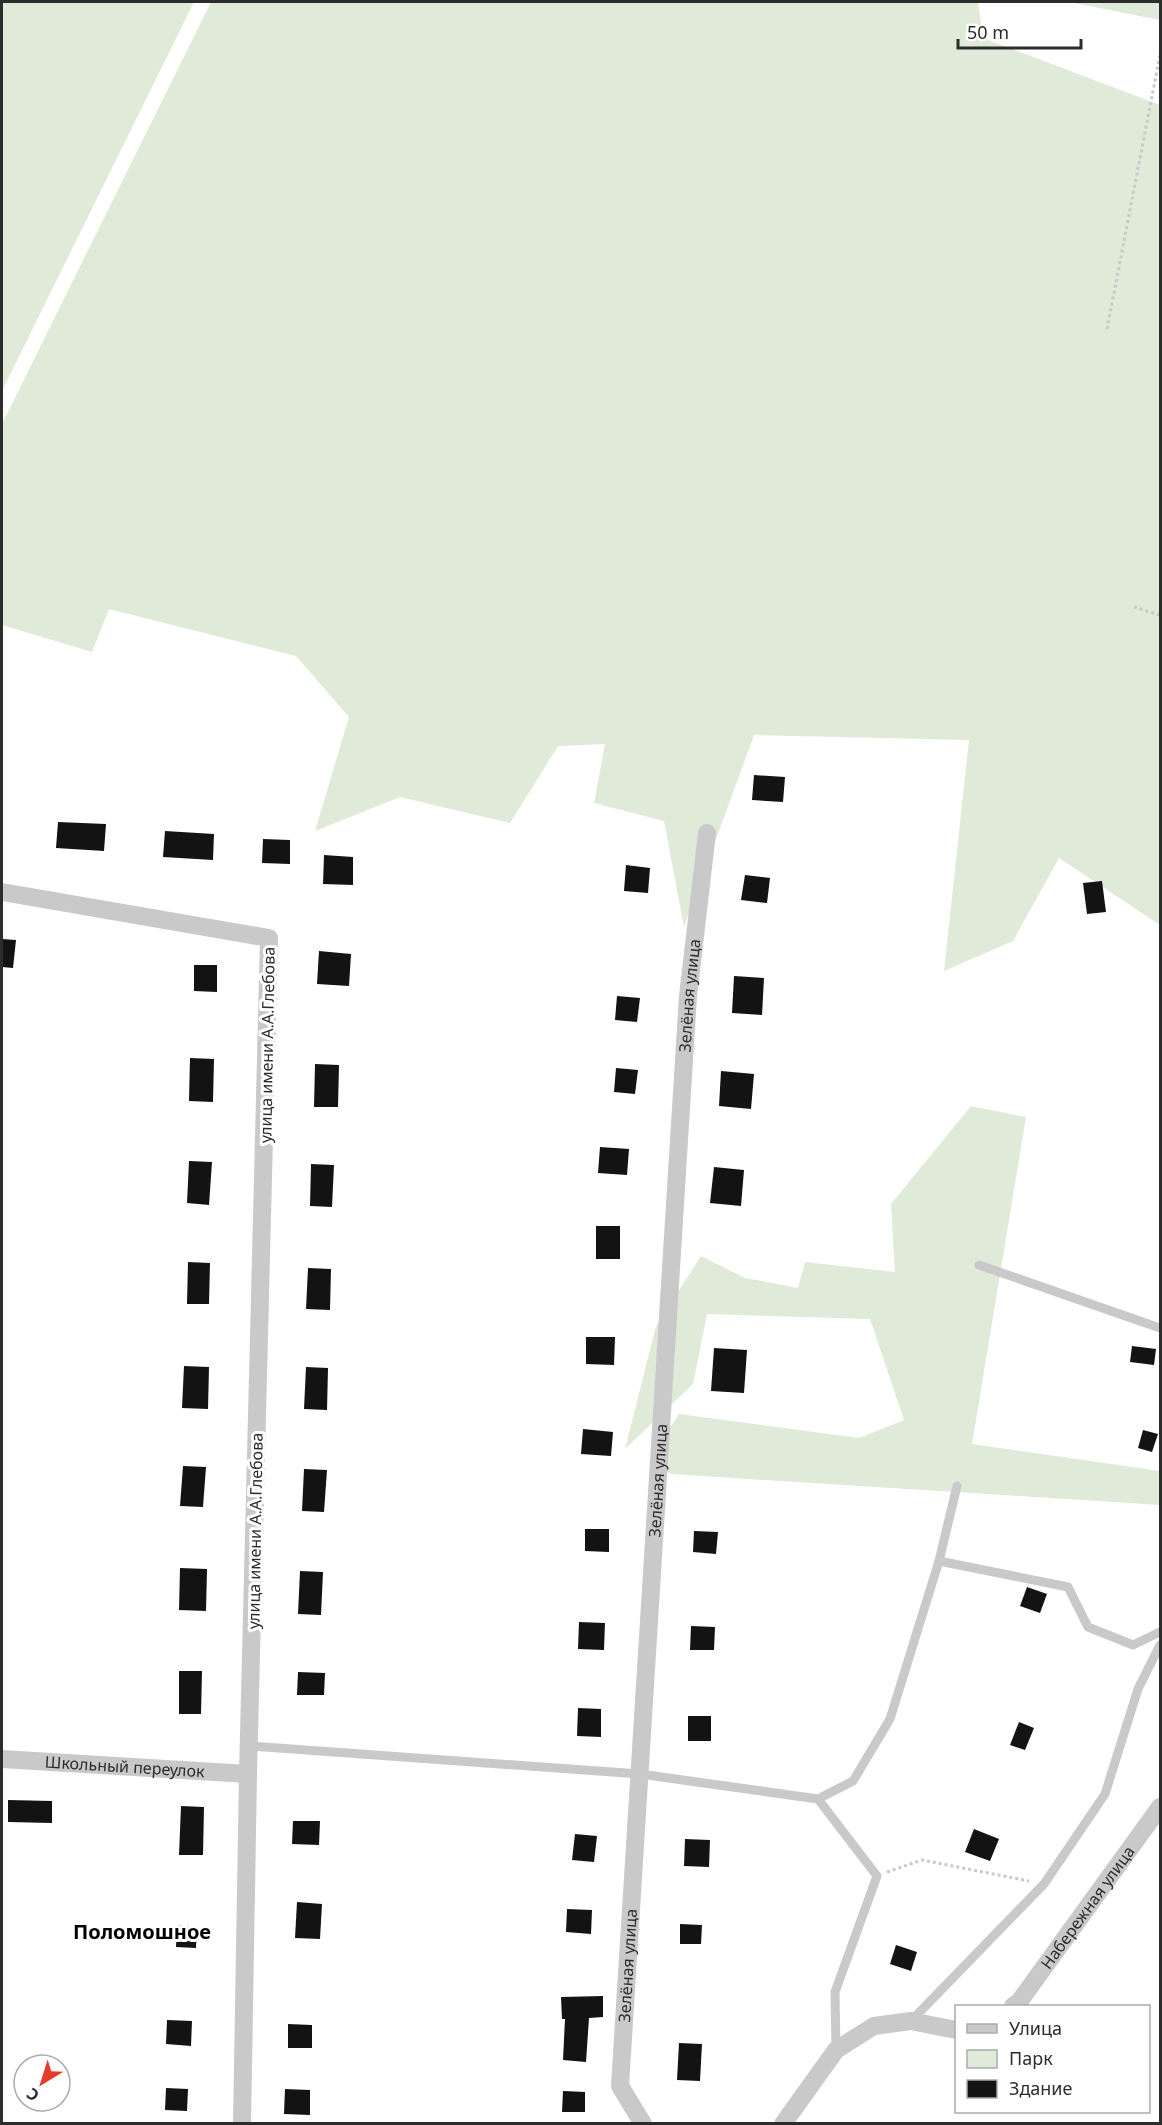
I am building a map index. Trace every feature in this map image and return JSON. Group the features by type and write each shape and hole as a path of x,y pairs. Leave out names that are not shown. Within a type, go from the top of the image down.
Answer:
{"street":[{"name":"Зелёная улица","path":"643,2124 620,2086 688,996 707,833"},
{"name":"улица имени А.А.Глебова","path":"2,892 269,938 248,1774 242,2124"},
{"name":"Школьный переулок","path":"2,1759 248,1774"},
{"name":"Набережная улица","path":"1015,2005 1161,1807"},
{"path":"783,2124 836,2050 874,2026 911,2021 955,2030"}],"lane":[{"path":"979,1265 1161,1328"},
{"path":"249,1746 640,1774 818,1799 853,1781 890,1719 939,1561 957,1486"},
{"path":"939,1561 1068,1587 1088,1627 1132,1645 1161,1632"},
{"path":"911,2021 1044,1884 1105,1794 1138,1689 1161,1646"},
{"path":"818,1799 877,1876 835,1992 836,2050"}],"path":[{"path":"1107,329 1161,55"},
{"path":"1134,607 1161,615"},
{"path":"877,1876 922,1860 1044,1884"}],"green space":[{"path":"2,2 194,2 2,391"},
{"path":"211,2 978,2 983,38 1160,105 1160,925 1059,858 1013,941 944,971 969,740 754,735 684,927 664,821 594,803 605,744 558,746 510,823 400,797 315,831 349,717 296,656 109,609 92,652 2,625 2,424"},
{"path":"1069,2 1160,2 1160,20"},
{"path":"971,1106 1026,1117 972,1444 1160,1471 1160,1505 671,1474 649,1461 679,1414 859,1438 904,1420 870,1319 707,1314 693,1384 625,1449 656,1326 701,1256 745,1278 798,1288 805,1262 895,1272 891,1204"}],"building":[{"path":"754,775 785,777 783,802 752,800"},
{"path":"58,822 106,824 104,851 56,848"},
{"path":"165,831 214,834 213,860 163,857"},
{"path":"263,839 290,840 290,864 262,863"},
{"path":"324,855 353,857 353,885 323,884"},
{"path":"626,865 650,868 648,893 624,891"},
{"path":"745,875 770,878 767,903 741,900"},
{"path":"1102,881 1106,912 1087,914 1083,883"},
{"path":"2,939 16,940 13,968 2,967"},
{"path":"319,951 351,954 349,986 317,984"},
{"path":"194,965 217,965 217,992 194,991"},
{"path":"734,976 764,978 762,1015 732,1013"},
{"path":"617,996 640,998 637,1022 615,1020"},
{"path":"190,1058 214,1059 213,1102 189,1101"},
{"path":"315,1064 339,1065 338,1107 314,1107"},
{"path":"616,1068 638,1070 635,1094 614,1092"},
{"path":"721,1071 754,1074 751,1109 719,1106"},
{"path":"600,1147 629,1149 627,1175 598,1173"},
{"path":"189,1161 212,1162 209,1205 187,1203"},
{"path":"311,1164 334,1165 332,1207 310,1206"},
{"path":"714,1167 744,1170 741,1206 710,1203"},
{"path":"596,1226 620,1226 620,1259 596,1259"},
{"path":"188,1262 210,1263 209,1304 187,1304"},
{"path":"308,1268 331,1269 330,1310 306,1309"},
{"path":"586,1337 615,1337 614,1365 586,1364"},
{"path":"1132,1346 1156,1349 1154,1365 1130,1362"},
{"path":"714,1348 747,1350 744,1393 711,1391"},
{"path":"184,1366 209,1367 208,1409 182,1408"},
{"path":"306,1367 328,1368 327,1410 304,1409"},
{"path":"583,1429 613,1432 611,1456 581,1454"},
{"path":"1143,1430 1158,1434 1152,1452 1138,1448"},
{"path":"183,1466 206,1467 203,1507 180,1506"},
{"path":"304,1469 327,1470 324,1512 302,1511"},
{"path":"585,1529 609,1529 609,1552 585,1551"},
{"path":"694,1531 718,1532 716,1554 693,1552"},
{"path":"180,1568 207,1569 206,1611 179,1610"},
{"path":"300,1571 323,1572 321,1615 298,1614"},
{"path":"1027,1587 1047,1594 1040,1613 1020,1606"},
{"path":"579,1622 605,1623 604,1650 578,1649"},
{"path":"691,1626 715,1627 714,1650 690,1650"},
{"path":"179,1671 202,1671 201,1714 179,1714"},
{"path":"298,1672 325,1673 324,1695 297,1695"},
{"path":"578,1708 601,1709 601,1737 577,1736"},
{"path":"688,1716 711,1716 711,1741 688,1741"},
{"path":"1019,1722 1034,1728 1025,1750 1010,1745"},
{"path":"8,1800 52,1801 52,1823 8,1822"},
{"path":"181,1806 204,1807 203,1855 179,1855"},
{"path":"293,1821 320,1821 319,1845 292,1844"},
{"path":"974,1829 999,1839 990,1861 965,1852"},
{"path":"575,1834 597,1836 594,1862 572,1860"},
{"path":"685,1839 710,1840 709,1867 684,1866"},
{"path":"297,1902 322,1904 320,1939 295,1938"},
{"path":"567,1909 592,1910 591,1934 566,1932"},
{"path":"680,1924 702,1925 701,1944 680,1944"},
{"path":"177,1925 197,1927 196,1948 176,1947"},
{"path":"896,1945 917,1952 911,1971 890,1964"},
{"path":"603,1996 603,2017 589,2018 586,2062 563,2060 565,2019 562,2019 561,1997"},
{"path":"167,2020 192,2021 191,2046 166,2044"},
{"path":"288,2024 312,2025 312,2048 288,2048"},
{"path":"679,2043 702,2044 700,2081 677,2080"},
{"path":"166,2088 188,2089 187,2111 165,2110"},
{"path":"285,2089 310,2090 310,2115 284,2114"},
{"path":"563,2091 585,2092 585,2112 562,2112"}],"district":[{"name":"Поломошное","path":"142,1931"}]}
